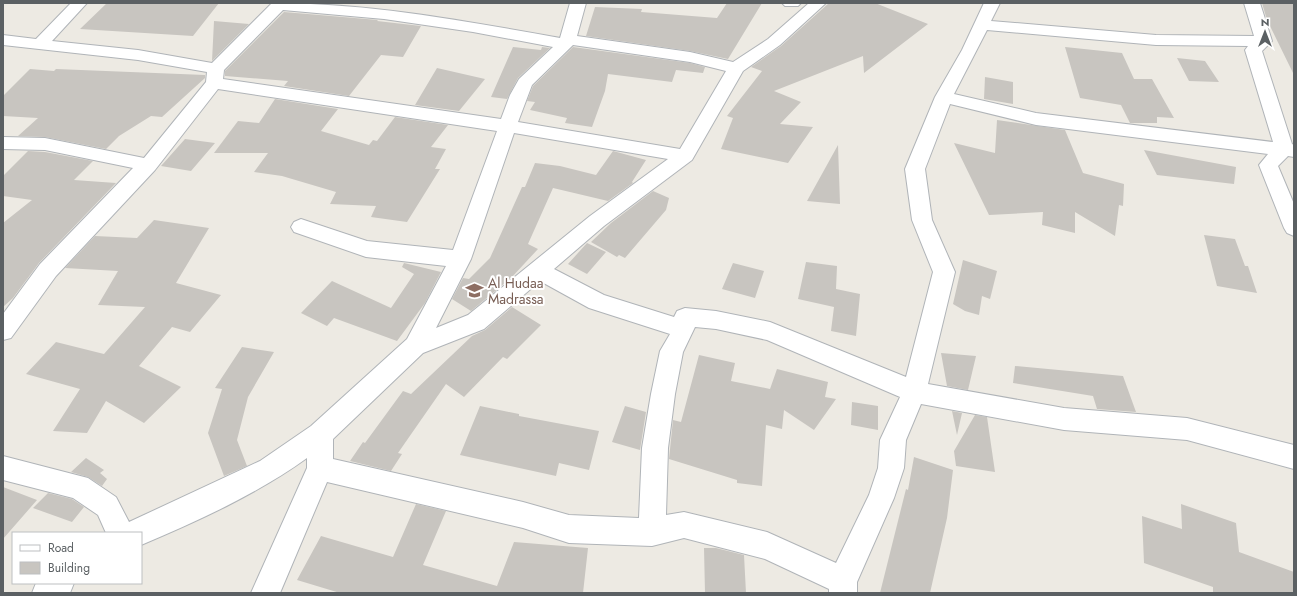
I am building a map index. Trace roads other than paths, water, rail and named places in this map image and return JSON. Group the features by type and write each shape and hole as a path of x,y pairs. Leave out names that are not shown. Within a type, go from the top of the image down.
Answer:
{"street":[{"path":"39,45 79,3"},
{"path":"140,532 269,470 320,434 414,346 460,260 506,126 525,83 567,42 578,3"},
{"path":"414,346 476,322 597,221 685,156 736,68 774,42 818,3"},
{"path":"320,468 523,515 569,530 652,532 684,525 767,546 843,587 881,498 891,468 893,440 914,392 944,272 922,220 915,169 944,97 970,50 992,3"},
{"path":"1252,3 1264,41"},
{"path":"3,331 48,270 148,165 215,76 280,4 384,14 567,42 690,57 736,68"},
{"path":"981,25 1149,39 1264,41"},
{"path":"3,40 138,55 215,76 685,156"},
{"path":"1264,41 1252,50 1289,150"},
{"path":"944,97 1036,119 1139,133 1289,150"},
{"path":"3,143 45,144 148,165"},
{"path":"1289,150 1268,165 1294,228"},
{"path":"301,227 366,249 460,260"},
{"path":"538,270 597,302 684,329"},
{"path":"652,532 654,448 672,351 684,329 685,317 716,320 770,331 914,392 1064,418 1187,429 1294,457"},
{"path":"265,593 320,468 320,434"},
{"path":"3,468 78,487 107,506 120,532"},
{"path":"46,593 59,584"}],"place":[{"name":"Al Hudaa Madrassa","path":"475,291"}]}
